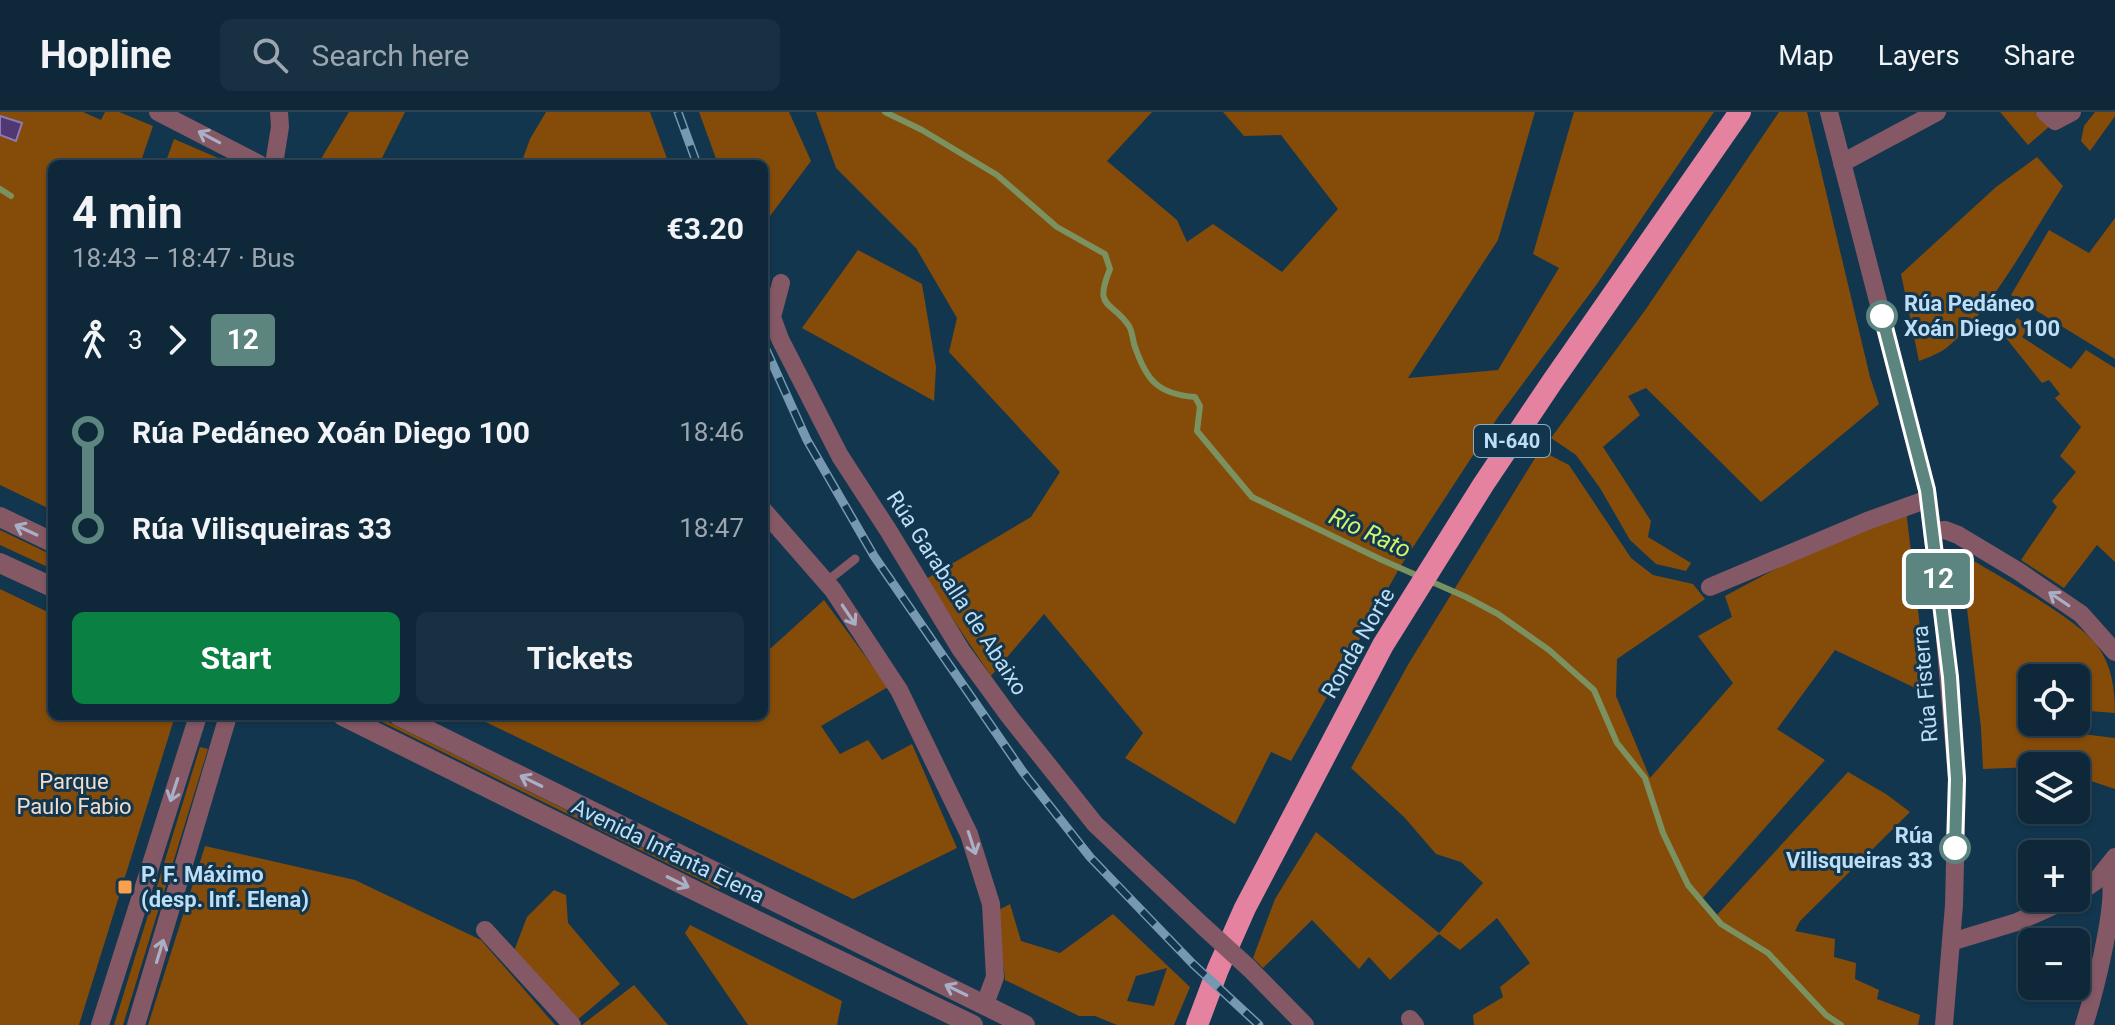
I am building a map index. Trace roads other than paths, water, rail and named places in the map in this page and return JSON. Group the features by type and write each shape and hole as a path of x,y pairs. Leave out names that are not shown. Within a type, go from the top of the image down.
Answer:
{"highway":[{"name":"Ronda Norte","path":"1197,1025 1245,908 1383,645 1509,446 1740,112"}],"street":[{"path":"158,112 251,160"},
{"path":"275,160 279,112"},
{"name":"Rúa Fisterra","path":"1829,112 1928,499 1950,677 1957,779 1951,942 1944,1025"},
{"path":"1842,163 1937,112"},
{"path":"2045,112 2055,121 2072,112"},
{"name":"Rúa Garaballa de Abaixo","path":"781,283 772,317 780,339 840,456 961,650 1095,824 1249,968 1305,1025"},
{"path":"1710,587 1867,521 1928,499"},
{"path":"768,516 826,582 899,690 969,834 991,904 995,977 985,1004"},
{"path":"0,517 48,540"},
{"path":"1932,531 1945,530 1958,535 2018,571 2081,614 2115,652"},
{"path":"0,563 48,585"},
{"path":"100,1025 197,720"},
{"path":"136,1025 227,720"},
{"name":"Avenida Infanta Elena","path":"351,720 973,1025"},
{"name":"Avenida Infanta Elena","path":"407,720 1025,1025"},
{"path":"2090,885 2110,864"},
{"path":"2084,1025 2102,970 2111,906 2110,864"},
{"path":"1951,942 2039,912"},
{"path":"485,930 572,1025"}],"lane":[{"path":"826,582 855,559"}],"waterway":[{"name":"Río Rato","path":"885,112 922,130 997,175 1057,227 1105,254 1110,269 1104,298 1129,326 1143,367 1162,388 1171,393 1195,397 1200,406 1197,431 1252,497 1498,614 1549,650 1594,690 1617,743 1645,778 1663,833 1688,885 1721,924 1768,953 1826,1015 1841,1025"},
{"path":"0,189 11,196"}],"railway":[{"path":"678,112 696,160"},
{"path":"768,354 807,440 874,556 1023,772 1090,857 1193,964 1259,1025"}],"place":[{"name":"Rúa Pedáneo Xoán Diego 100","path":"1882,316"},
{"name":"Rúa Vilisqueiras 33","path":"1955,848"},
{"name":"P. F. Máximo (desp. Inf. Elena)","path":"125,887"}],"park label":[{"name":"Parque Paulo Fabio","path":"74,794"}]}
